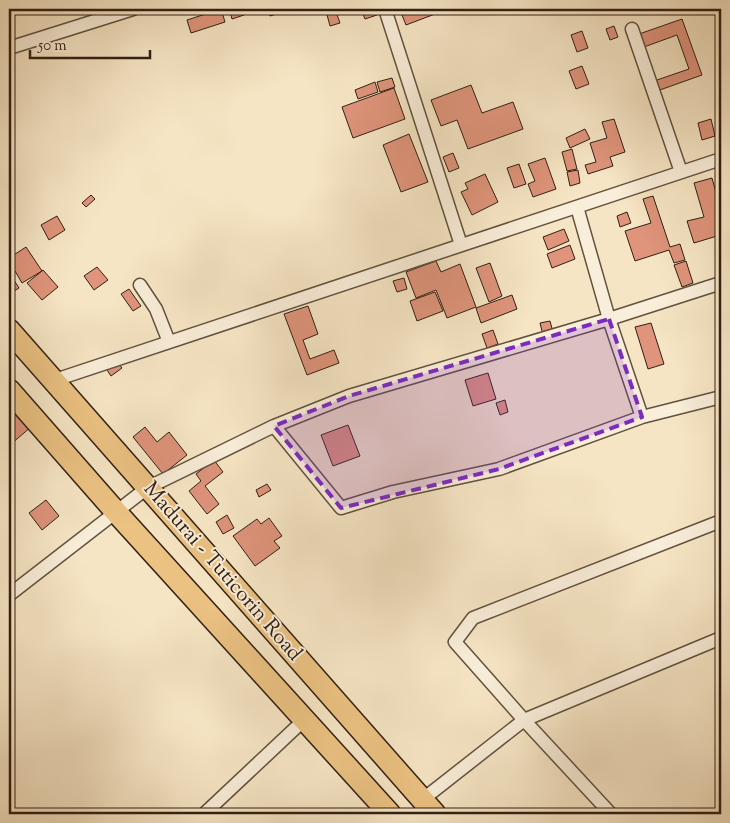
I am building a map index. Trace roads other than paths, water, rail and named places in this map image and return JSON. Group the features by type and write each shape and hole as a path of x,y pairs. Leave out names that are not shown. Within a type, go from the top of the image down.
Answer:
{"main road":[{"name":"Madurai - Tuticorin Road","path":"9,330 429,807"},
{"name":"Madurai - Tuticorin Road","path":"9,390 116,512 390,814"}],"street":[{"path":"9,48 133,9"},
{"path":"385,9 461,245"},
{"path":"632,29 682,172"},
{"path":"54,380 721,159"},
{"path":"577,207 609,319 642,417"},
{"path":"9,595 147,488 274,426 349,396 609,319 721,283"},
{"path":"140,285 156,309 169,342"},
{"path":"274,426 341,508 393,492 499,468 642,417 721,397"},
{"path":"611,814 455,642 473,618 721,521"},
{"path":"429,807 524,720 721,638"},
{"path":"211,812 304,720"}]}
